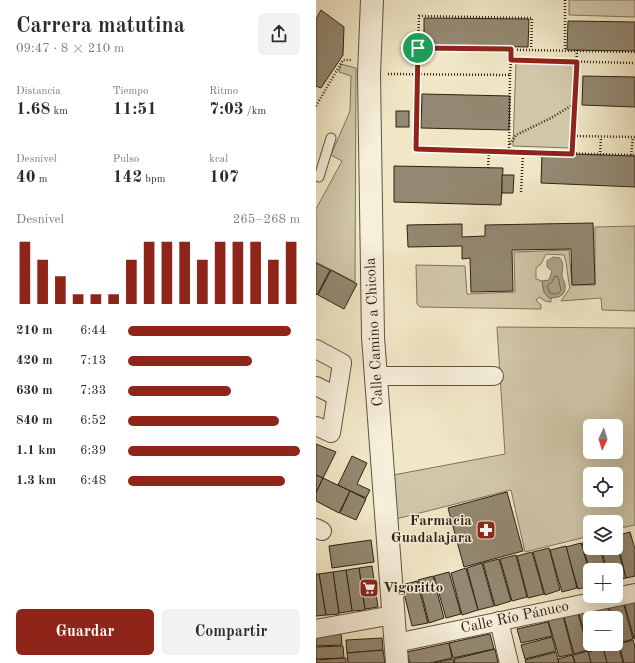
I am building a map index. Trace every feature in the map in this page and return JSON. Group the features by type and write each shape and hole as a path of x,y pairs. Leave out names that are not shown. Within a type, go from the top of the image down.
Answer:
{"street":[{"name":"Calle Camino a Chicola","path":"372,0 370,68 372,295 376,376 396,653"},
{"path":"316,349 342,362 336,396 323,429"},
{"path":"376,376 494,376"},
{"path":"316,386 336,396"},
{"name":"Calle Río Pánuco","path":"396,653 499,621 635,593"},
{"path":"316,629 394,615"},
{"path":"499,621 509,663"}],"lane":[{"path":"319,177 331,138"}],"path":[{"path":"565,0 565,49"},
{"path":"531,49 532,18 419,16 416,149 635,155"},
{"path":"418,48 565,49 635,52"},
{"path":"509,152 511,49"},
{"path":"572,154 577,50"},
{"path":"316,106 343,60 370,68 417,73 510,75"},
{"path":"511,60 635,63"},
{"path":"509,146 516,135 551,118 574,104"},
{"path":"573,136 634,138 631,155"},
{"path":"600,155 601,138"},
{"path":"488,168 489,152"},
{"path":"521,192 523,153"}],"shaded area":[{"path":"569,0 635,0 635,17 569,15"},
{"path":"516,63 574,65 571,148 513,146"},
{"path":"341,64 356,68 355,282 316,262 316,209 342,161 331,155 350,111 351,76 339,72"},
{"path":"635,226 635,311 602,310 601,298 561,301 570,288 564,255 546,254 541,264 536,268 536,279 542,281 544,292 549,298 551,298 551,302 545,301 539,297 536,300 541,305 541,309 420,307 417,304 416,265 465,266 467,294 515,292 514,252 569,250 572,285 595,285 595,227"},
{"path":"497,327 635,328 635,525 623,528 623,515 583,515 583,538 525,552 511,490 396,519 388,476 505,454"}],"water":[{"path":"553,257 560,258 562,263 562,278 565,284 565,292 556,298 549,298 544,292 542,281 549,280 552,271 547,267 547,261"}],"building":[{"path":"321,10 344,27 343,55 321,88 316,86 316,19"},
{"path":"424,18 529,19 528,47 424,45"},
{"path":"568,21 635,22 635,51 567,50"},
{"path":"583,76 635,77 635,107 582,105"},
{"path":"422,94 510,96 509,130 421,128"},
{"path":"396,111 409,111 409,127 396,127"},
{"path":"542,153 635,156 635,187 541,183"},
{"path":"394,166 503,168 501,205 394,202"},
{"path":"502,175 514,175 513,193 502,193"},
{"path":"593,223 595,284 572,285 571,249 512,250 513,291 471,292 470,258 462,259 462,246 408,247 407,225 462,224 462,237 485,236 485,225"},
{"path":"316,263 330,270 317,295 316,294"},
{"path":"331,270 357,284 344,309 318,295"},
{"path":"316,444 336,452 323,478 316,475"},
{"path":"352,456 367,463 357,484 370,490 366,498 338,485"},
{"path":"316,475 323,478 316,493"},
{"path":"323,478 350,491 339,513 316,501 316,493"},
{"path":"350,491 366,499 356,520 340,513"},
{"name":"Farmacia Guadalajara","path":"507,492 523,551 464,567 448,508"},
{"path":"630,532 635,549 635,576 626,578 621,555 623,555 623,534"},
{"path":"371,540 374,562 332,568 329,546"},
{"path":"581,543 583,555 584,555 587,563 583,563 583,588 578,589 566,547"},
{"path":"566,546 577,588 562,592 550,550"},
{"path":"549,548 560,590 545,595 533,552"},
{"path":"532,552 544,594 528,598 517,556"},
{"path":"516,555 527,597 512,601 500,559"},
{"path":"585,555 602,555 604,563 588,563"},
{"path":"603,555 620,555 622,563 605,563"},
{"path":"499,559 511,601 495,606 483,563"},
{"path":"482,563 494,606 478,610 467,568"},
{"name":"Vigoritto","path":"372,566 378,607 365,609 359,568"},
{"path":"623,567 626,578 623,579"},
{"path":"359,568 365,610 352,611 346,570"},
{"path":"466,568 478,610 462,615 451,573"},
{"path":"346,570 352,611 339,613 333,572"},
{"path":"333,572 339,614 326,615 319,574"},
{"path":"449,572 461,614 446,618 434,576"},
{"path":"316,574 319,574 326,615 316,616"},
{"path":"433,576 444,618 429,623 418,580"},
{"path":"417,581 428,623 412,626 402,585"},
{"path":"635,599 635,639 634,639 624,602"},
{"path":"623,602 633,639 623,642 623,611 610,611 609,606"},
{"path":"608,606 609,611 594,611"},
{"path":"578,613 583,632 583,651 584,651 574,654 564,617"},
{"path":"583,613 583,629 579,614"},
{"path":"563,616 573,654 559,657 548,620"},
{"path":"548,622 552,636 521,643 517,629"},
{"path":"341,633 342,645 316,646 316,634"},
{"path":"490,634 494,649 453,658 449,643"},
{"path":"552,637 556,651 525,659 521,645"},
{"path":"382,638 383,650 347,653 346,640"},
{"path":"633,640 635,647 635,663 624,663 621,651 623,651 623,643"},
{"path":"449,643 452,658 430,663 410,663 407,652"},
{"path":"343,646 344,658 316,659 316,647"},
{"path":"495,649 498,663 455,663 454,659"},
{"path":"383,650 385,663 348,663 347,653"},
{"path":"588,651 591,663 575,663 573,655"},
{"path":"604,651 620,651 623,663 607,663"},
{"path":"604,651 607,663 591,663 588,652"},
{"path":"556,652 559,663 526,663 525,660"},
{"path":"572,655 575,663 559,663 558,659"},
{"path":"346,658 346,663 316,663 316,660"},
{"path":"453,659 454,663 434,663"}],"place":[{"name":"Farmacia Guadalajara","path":"486,530"},
{"name":"Vigoritto","path":"369,588"}],"route":[{"path":"418,48 511,49 511,60 577,62 572,154 416,149 418,73 416,73 418,48"}]}
